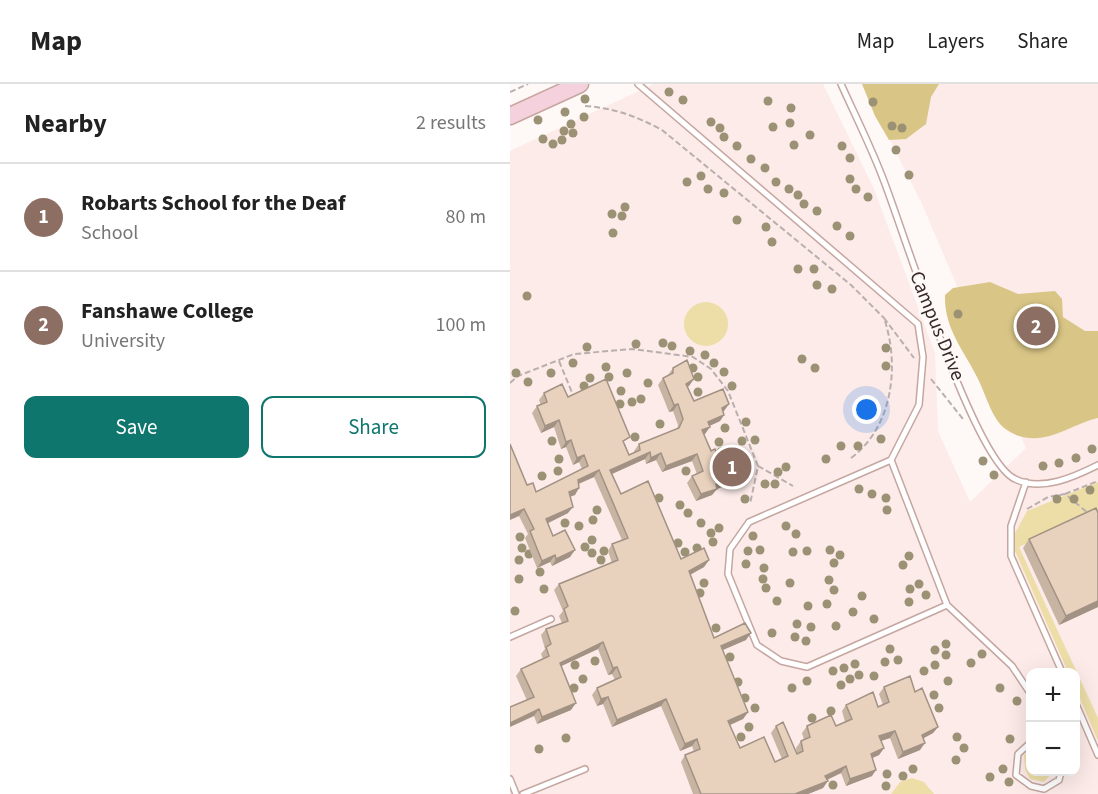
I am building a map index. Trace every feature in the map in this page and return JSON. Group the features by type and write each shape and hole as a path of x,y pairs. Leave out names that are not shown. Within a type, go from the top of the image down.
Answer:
{"street":[{"path":"510,116 580,84"}],"lane":[{"path":"638,84 918,324 922,368 919,405 891,460 748,522 730,549 728,574 756,645 781,661 807,667 947,605"},
{"name":"Campus Drive","path":"841,84 882,176 934,325 993,459 1014,479 1026,482"},
{"path":"891,460 947,605 1011,666 1026,687"},
{"path":"1060,668 1011,556 1011,526 1026,482 1049,483 1072,477 1098,465"},
{"path":"510,637 551,620"},
{"path":"1080,713 1098,755"},
{"path":"1026,747 1018,754 1016,776 1031,786 1044,789 1059,780 1060,776"},
{"path":"523,794 585,769"},
{"path":"510,779 516,794"}],"path":[{"path":"510,92 528,84"},
{"path":"585,106 611,108 636,116 662,129 850,285 884,318 965,422"},
{"path":"851,458 867,446 882,423 891,385 893,354 884,318"},
{"path":"510,383 518,376 574,354 633,349 693,357 711,369 728,391 758,466 750,504"},
{"path":"558,361 573,394"},
{"path":"758,466 793,486"},
{"path":"1065,494 1098,481"}],"shaded area":[{"path":"654,84 823,84 874,189 935,353 938,431 970,502 1026,448 922,204 862,84 1098,84 1098,794 510,794 510,151"},
{"path":"862,84 939,84 931,97 926,124 906,139 889,140 875,116"},
{"path":"990,282 1018,294 1055,291 1062,299 1063,317 1085,331 1098,331 1098,418 1040,438 1019,436 1000,424 951,329 945,295 953,288"},
{"path":"706,302 715,303 722,308 727,315 727,333 722,340 715,345 706,346 697,345 690,340 685,333 684,324 685,315 690,308 697,303"},
{"path":"1098,482 1098,510 1019,547 1075,668 1066,668 1015,551 1015,533 1027,511"},
{"path":"1080,679 1098,718 1098,741 1080,698"},
{"path":"1026,754 1026,771 1025,769 1024,755"},
{"path":"1028,776 1049,776 1044,782 1030,779"},
{"path":"912,778 924,782 934,794 891,794 900,782"}],"building":[{"path":"687,360 694,379 686,384 694,401 723,389 729,404 722,408 724,415 708,422 710,427 702,430 711,451 715,449 727,480 716,484 717,489 701,494 692,476 703,471 697,454 666,466 661,453 651,458 650,452 610,470 621,494 648,481 681,559 704,548 709,560 689,571 714,638 745,623 751,633 721,646 748,712 728,721 740,748 764,737 775,762 788,756 776,726 783,722 797,754 803,751 801,741 810,737 807,726 831,715 836,726 852,719 846,705 873,692 878,707 889,702 884,687 910,676 915,692 922,688 938,727 922,735 925,743 903,752 895,731 879,736 884,748 871,754 876,770 850,779 846,766 825,776 828,781 795,794 701,794 685,755 700,749 697,739 685,744 666,699 617,720 608,697 601,699 597,688 621,677 617,667 613,668 603,642 560,663 576,703 542,717 539,709 510,723 510,707 534,697 521,669 549,656 546,647 551,644 546,629 568,621 564,609 568,606 559,584 618,560 612,544 628,538 599,470 578,480 579,488 569,492 573,507 546,519 553,536 565,530 575,550 556,559 555,555 542,561 530,531 534,529 524,509 510,515 510,444 527,485 533,483 536,492 588,466 584,455 577,458 571,440 566,442 559,420 545,426 537,406 547,402 544,393 562,384 568,397 606,379 630,437 623,441 629,455 640,450 639,444 679,428 683,419 678,404 674,405 663,378 673,373 673,368"},
{"path":"1096,508 1098,513 1098,601 1066,616 1029,539"}],"place":[{"name":"Fanshawe College","path":"1036,326"},
{"name":"Robarts School for the Deaf","path":"732,467"}]}
